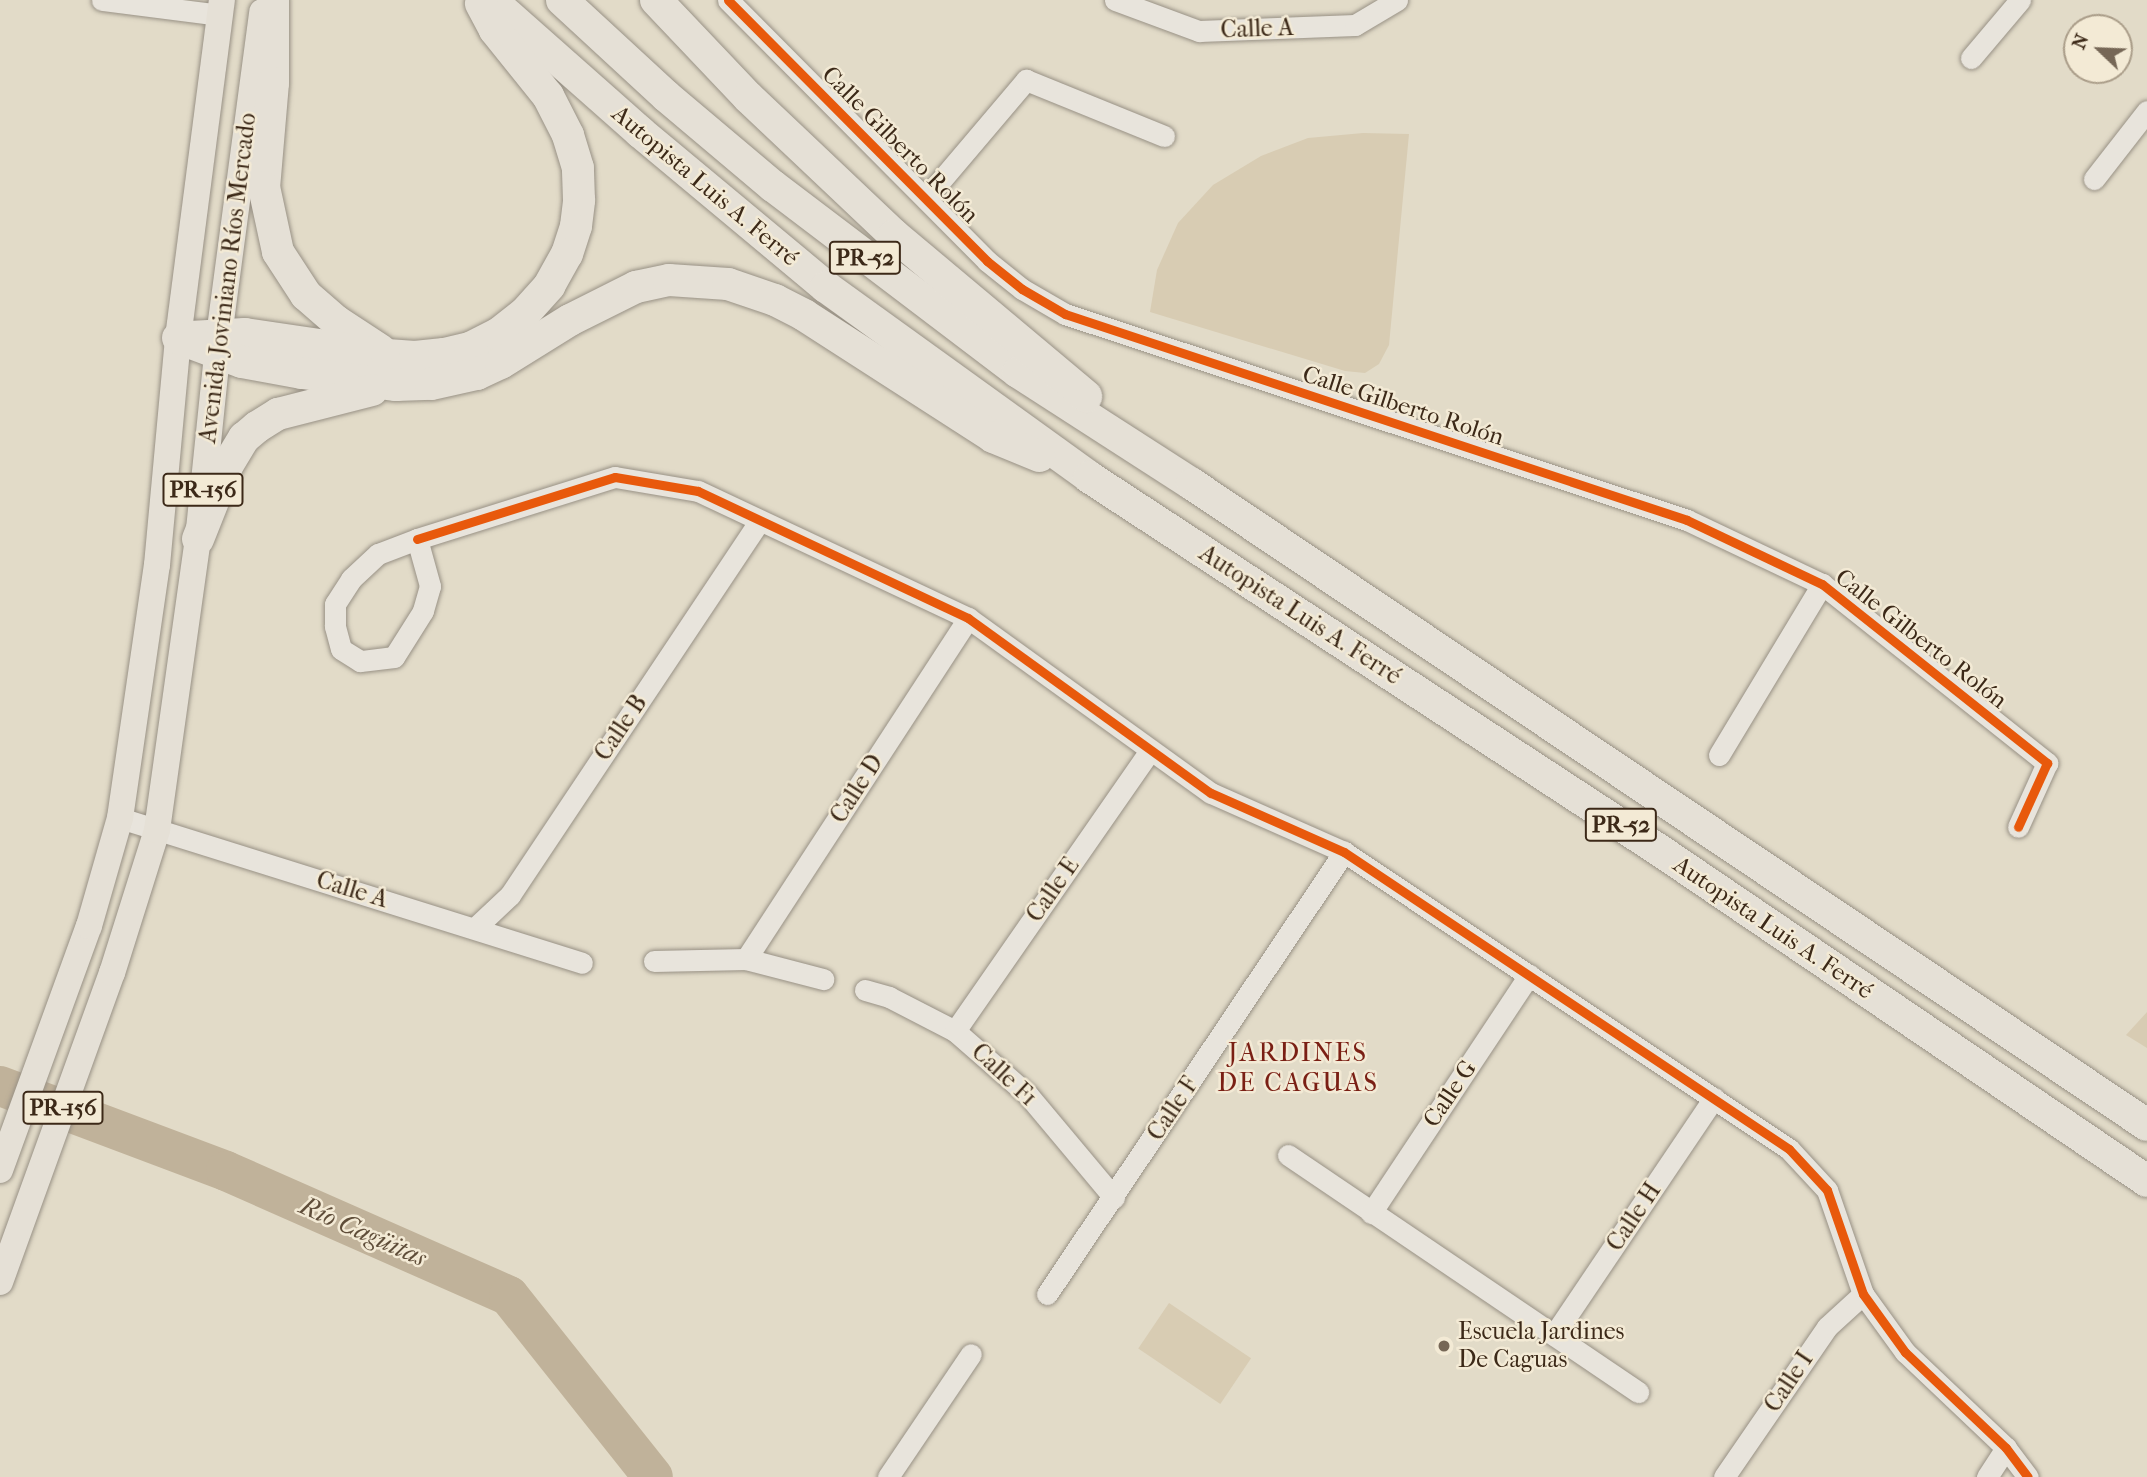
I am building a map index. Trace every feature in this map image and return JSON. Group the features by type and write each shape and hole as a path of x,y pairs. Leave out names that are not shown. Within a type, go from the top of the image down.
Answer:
{"highway":[{"path":"273,0 273,83 264,187 278,252 306,295 336,321 387,355"},
{"path":"178,338 219,344 245,334 415,357 470,348 498,334 524,314 549,285 567,254 576,226 579,200 578,168 568,135 548,96 495,30 479,0"},
{"name":"Autopista Luis A. Ferré","path":"491,0 640,132 826,287 1089,477 1662,852 2147,1181"},
{"name":"Autopista Luis A. Ferré","path":"562,0 666,96 877,267 1018,372 1192,484 2147,1125"},
{"path":"656,0 748,97 894,236 1192,484"},
{"path":"219,344 242,362 396,385 431,384 477,374 599,304 636,287 669,280 728,284 775,300 804,315 993,437 1089,477"},
{"path":"198,539 227,466 244,438 257,426 278,414 320,401 396,385"}],"main road":[{"name":"Avenida Joviniano Ríos Mercado","path":"0,1282 112,973 157,830 198,539 219,344 263,0"},
{"name":"Avenida Joviniano Ríos Mercado","path":"0,1170 74,968 120,818 157,565 178,338 221,7"}],"street":[{"path":"102,0 221,7"},
{"name":"Calle Gilberto Rolón","path":"728,0 987,261 1022,289 1065,314 1687,520 1822,584 2047,763 2018,827"},
{"name":"Calle A","path":"1120,1 1199,31 1355,25 1397,0"},
{"path":"1971,58 2020,0"},
{"path":"926,198 1026,79 1164,136"},
{"path":"2094,179 2147,111"},
{"path":"417,539 430,586 423,611 394,657 360,661 341,649 335,626 335,604 351,579 378,554 417,539 615,477 698,491 968,618 1211,793 1344,852 1789,1149 1826,1190 1863,1294 1905,1352 2006,1448 2028,1477"},
{"name":"Calle B","path":"475,928 510,895 759,521"},
{"path":"1719,755 1822,584"},
{"name":"Calle D","path":"746,959 968,618"},
{"name":"Calle E","path":"955,1031 1150,750"},
{"name":"Calle A","path":"120,818 582,963"},
{"name":"Calle F","path":"1047,1294 1344,852"},
{"path":"654,961 746,959 823,979"},
{"name":"Calle G","path":"1371,1213 1529,975"},
{"name":"Calle F1","path":"865,990 890,997 955,1031 1028,1094 1114,1198"},
{"name":"Calle H","path":"1554,1335 1714,1098"},
{"path":"1288,1155 1638,1392"},
{"name":"Calle I","path":"1724,1477 1827,1327 1863,1294"},
{"path":"888,1477 971,1354"},
{"path":"1987,1477 2006,1448"}],"shaded area":[{"path":"1363,133 1409,134 1389,345 1379,364 1365,373 1345,371 1150,312 1157,270 1178,223 1213,185 1261,156 1308,138"},
{"path":"2147,1012 2147,1048 2126,1035"},
{"path":"1169,1303 1251,1358 1220,1404 1138,1349"}],"waterway":[{"name":"Río Cagüitas","path":"0,1086 226,1171 509,1296 653,1477"}],"cycle path":[{"path":"728,0 987,261 1022,289 1065,314 1687,520 1822,584 2047,763 2018,827"},
{"path":"417,539 615,477 698,491 968,618 1211,793 1344,852 1789,1149 1827,1190 1863,1294 1905,1352 2006,1448 2028,1477"}],"place":[{"name":"Escuela Jardines De Caguas","path":"1444,1346"}],"district":[{"name":"JARDINES DE CAGUAS","path":"1298,1068"}]}
